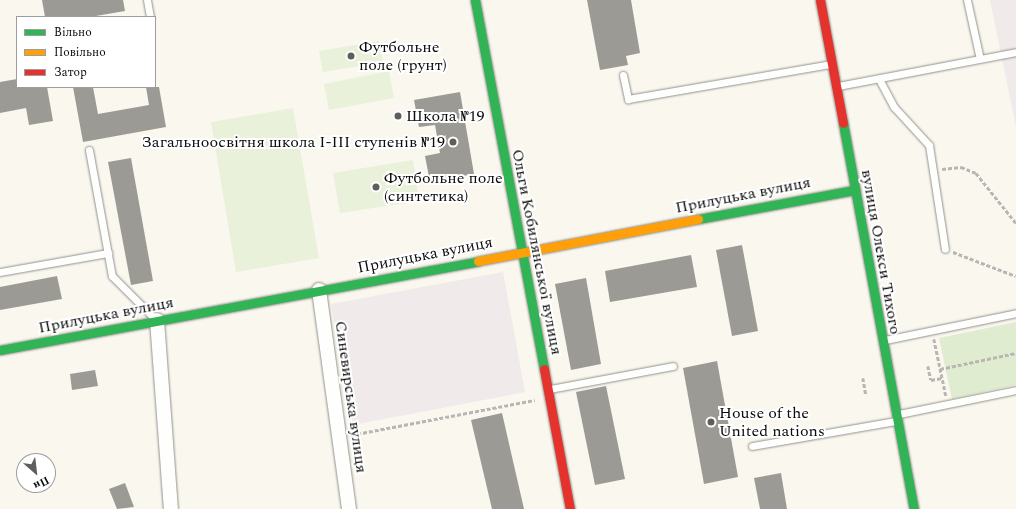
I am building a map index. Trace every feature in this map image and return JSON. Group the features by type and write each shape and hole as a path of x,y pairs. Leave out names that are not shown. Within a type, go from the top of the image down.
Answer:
{"street":[{"name":"Ольги Кобилянської вулиця","path":"475,0 570,509"},
{"name":"вулиця Олекси Тихого","path":"820,0 914,509"},
{"name":"Прилуцька вулиця","path":"0,350 855,190"},
{"name":"Синевирська вулиця","path":"319,290 349,509"},
{"path":"157,320 171,509"}],"lane":[{"path":"147,0 150,16"},
{"path":"967,0 980,59"},
{"path":"836,87 1016,52"},
{"path":"623,75 628,99 832,64"},
{"path":"879,79 894,107 929,145 945,249"},
{"path":"89,150 112,276 157,320"},
{"path":"0,272 108,253"},
{"path":"882,340 1016,313"},
{"path":"548,393 673,366"},
{"path":"752,446 897,417 1016,390"}],"path":[{"path":"933,170 961,167 976,173 1016,223"},
{"path":"945,249 1016,276"},
{"path":"932,331 948,405"},
{"path":"940,369 1016,353"},
{"path":"928,366 931,380 942,378"},
{"path":"863,378 866,395"},
{"path":"342,436 548,393"}],"shaded area":[{"path":"990,0 1016,0 1016,127"},
{"path":"503,272 525,392 353,425 331,304"}],"green space":[{"name":"Футбольне поле (грунт)","path":"379,41 383,62 323,72 319,51"},
{"path":"389,71 394,98 329,110 324,84"},
{"path":"293,108 319,258 236,272 211,122"},
{"name":"Футбольне поле (синтетика)","path":"413,160 419,201 340,213 333,173"},
{"path":"1016,322 1016,385 952,399 939,338"}],"building":[{"path":"42,0 123,0 125,11 96,16 45,16"},
{"path":"587,0 631,0 640,53 626,56 628,65 600,70"},
{"path":"16,79 16,88 47,88 53,121 29,125 26,108 0,113 0,82"},
{"path":"159,87 166,127 83,142 73,88 93,88 98,114 149,105 146,88"},
{"name":"Загальноосвітня школа І-ІІІ ступенів №19","path":"460,92 474,174 430,182 425,156 440,153 435,125 419,127 414,100"},
{"path":"131,158 153,281 131,285 108,162"},
{"path":"742,245 758,331 732,336 716,250"},
{"path":"691,255 697,287 610,302 605,271"},
{"path":"57,276 62,299 0,310 0,287"},
{"path":"586,278 601,364 571,370 555,284"},
{"name":"House of the United nations","path":"717,361 738,477 704,484 683,368"},
{"path":"95,370 98,386 72,390 70,374"},
{"path":"606,386 625,479 595,485 576,392"},
{"path":"502,413 524,509 492,509 471,420"},
{"path":"781,473 787,509 760,509 754,478"},
{"path":"125,483 134,507 117,509 109,489"}],"traffic: fast":[{"path":"475,0 544,369"},
{"path":"843,123 914,509"},
{"path":"698,219 855,190"},
{"path":"0,350 478,261"}],"traffic: slow":[{"path":"478,261 698,219"}],"traffic: jam":[{"path":"820,0 843,123"},
{"path":"544,369 570,509"}],"place":[{"name":"Футбольне поле (грунт)","path":"351,56"},
{"name":"Школа №19","path":"398,116"},
{"name":"Загальноосвітня школа І-ІІІ ступенів №19","path":"453,142"},
{"name":"Футбольне поле (синтетика)","path":"376,187"},
{"name":"House of the United nations","path":"711,422"}]}
